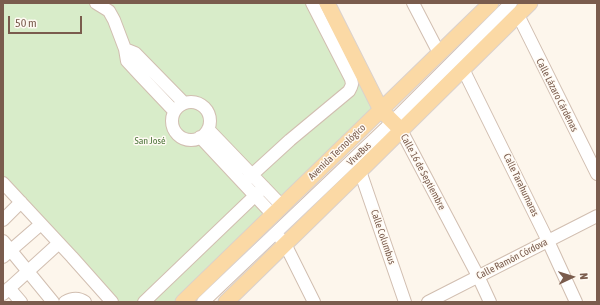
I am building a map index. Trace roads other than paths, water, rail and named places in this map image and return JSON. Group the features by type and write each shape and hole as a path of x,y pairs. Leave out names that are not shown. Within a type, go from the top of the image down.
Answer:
{"main road":[{"name":"Calle 16 de Septiembre","path":"327,3 381,110 396,126"},
{"name":"Avenida Tecnológico","path":"183,302 491,3"},
{"path":"228,301 280,239 360,171 396,126 463,69 515,9 530,3"}],"street":[{"path":"96,3 113,7 114,20 125,49 127,61 174,111"},
{"path":"248,179 351,87 351,79 312,3"},
{"path":"413,3 439,53"},
{"name":"ViveBus","path":"203,302 280,239 515,9"},
{"name":"Calle Lázaro Cárdenas","path":"515,9 597,174"},
{"path":"125,49 135,53 184,103"},
{"name":"Calle Tarahumaras","path":"463,69 548,241 576,302"},
{"path":"191,102 204,108 208,114 210,122 204,133 192,140 184,139 177,134 173,127 172,119 174,111 184,103 191,102"},
{"name":"Calle 16 de Septiembre","path":"396,126 478,276 490,302"},
{"path":"204,133 248,179 264,187 274,214 280,239 314,302"},
{"name":"Calle Columbus","path":"360,171 405,302"},
{"path":"248,179 255,196 274,214"},
{"path":"3,183 112,302"},
{"path":"144,302 264,187"},
{"path":"3,220 21,202"},
{"name":"Calle Ramón Córdova","path":"428,302 597,216"},
{"path":"41,224 5,249 27,271 53,302"},
{"path":"21,302 6,291 59,243"},
{"path":"65,302 77,298 85,302"}],"park label":[{"name":"San José","path":"150,141"}]}
